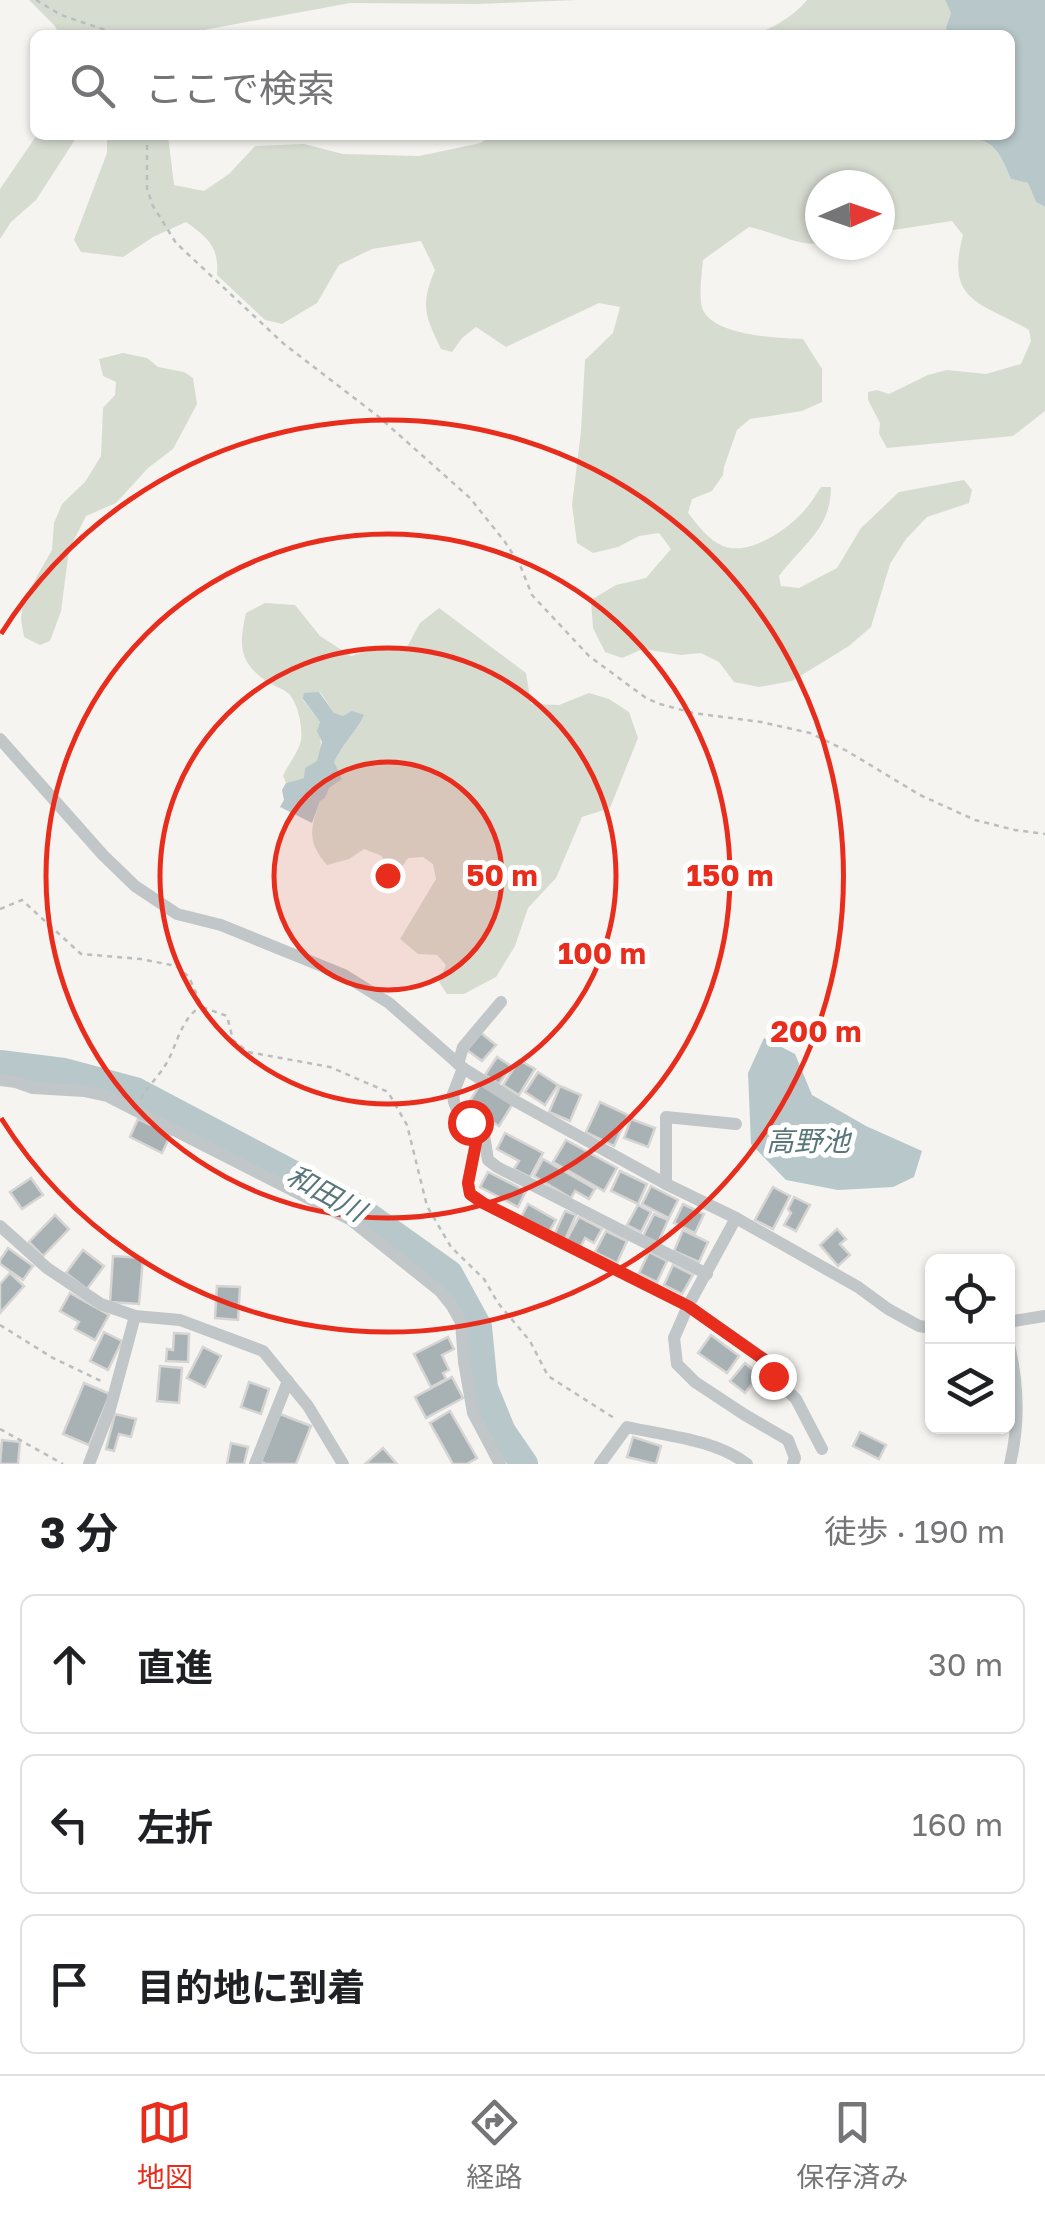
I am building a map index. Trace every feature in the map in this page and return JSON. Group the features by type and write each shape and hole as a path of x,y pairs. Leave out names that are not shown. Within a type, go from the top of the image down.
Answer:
{"street":[{"path":"0,739 134,886 177,914 221,925 344,975 388,1003 460,1066 514,1100 736,1218 858,1287 888,1309 925,1327"},
{"path":"501,1002 463,1047 453,1094 458,1110 484,1135 488,1160 706,1274"},
{"path":"0,1080 33,1088 107,1096 350,1220 440,1291 452,1306 461,1322 473,1413 500,1464"},
{"path":"666,1184 666,1117 736,1124"},
{"path":"479,1128 468,1183 470,1194 688,1306 766,1361 773,1376 796,1399 822,1449"},
{"path":"736,1218 674,1338 677,1364 695,1382 788,1440 795,1458 793,1464"},
{"path":"0,1226 46,1268 101,1304 134,1316 180,1320 263,1351 308,1406 343,1464"},
{"path":"89,1464 110,1409 134,1316"},
{"path":"1015,1321 1045,1316"},
{"path":"1009,1344 1016,1370 1016,1437 1010,1464"},
{"path":"255,1464 288,1381"},
{"path":"600,1464 627,1427 706,1444 731,1452 746,1464"}],"path":[{"path":"36,0 61,15 105,30"},
{"path":"147,140 147,189 176,244 284,344 379,417 470,498 520,565 532,594 589,656 660,704 810,734 848,750 920,795 975,820 1045,834"},
{"path":"0,909 22,900 80,954 176,966 189,977 202,1007"},
{"path":"148,1086 164,1067 191,1012 202,1007 227,1016 232,1040 248,1052 330,1066 388,1092 407,1125 426,1206 451,1247 484,1279 530,1341 548,1376 627,1427"},
{"path":"0,1325 116,1389"},
{"path":"0,1429 63,1464"}],"shaded area":[{"path":"29,0 577,0 350,3 204,30 57,30"},
{"path":"807,0 945,0 951,13 946,30 764,30 796,12"},
{"path":"34,140 75,140 36,200 11,222 0,239 0,189"},
{"path":"107,140 169,140 174,185 204,191 229,174 255,146 304,144 343,154 419,156 484,140 981,140 999,154 1011,179 1028,183 1036,202 1045,207 1045,411 1013,436 887,448 879,434 880,423 868,392 889,394 947,370 986,374 1021,364 1031,341 1029,330 982,305 963,287 959,257 963,235 952,221 895,230 895,170 805,170 805,243 749,227 703,260 702,305 710,319 748,334 803,339 822,369 822,402 802,411 750,419 737,430 723,475 712,491 692,499 688,513 704,532 723,546 755,545 802,513 821,487 831,487 821,525 779,576 781,586 799,588 837,568 861,528 899,492 964,480 972,490 969,503 927,517 906,539 890,564 871,627 849,646 792,681 759,687 734,682 719,662 701,653 681,655 643,649 622,658 605,652 593,628 591,600 616,585 646,578 671,549 659,533 593,553 577,543 572,505 585,360 613,333 620,307 599,303 506,347 476,327 452,352 441,349 426,310 435,270 421,241 372,249 339,265 317,303 282,324 265,320 217,275 210,244 186,222 123,257 81,252 74,240 107,153"},
{"path":"123,353 147,358 158,367 184,372 193,378 197,404 173,449 148,468 116,503 86,516 69,550 61,611 50,641 40,645 24,637 23,601 52,550 54,523 62,504 85,482 101,456 103,408 115,395 116,382 103,376 99,359"},
{"path":"265,603 295,605 320,636 351,656 384,646 406,649 420,623 439,608 526,673 531,704 559,705 589,693 609,699 629,712 638,738 610,808 582,817 556,878 528,908 515,946 496,977 464,994 447,994 439,982 446,965 437,955 418,954 400,939 436,879 433,864 423,857 408,858 394,878 387,872 382,856 364,849 349,859 327,865 321,857 313,842 314,820 336,756 359,724 334,713 320,692 303,700 320,722 321,751 304,778 286,783 283,776 301,740 297,709 289,694 251,668 243,652 246,613"}],"water":[{"path":"945,0 1045,0 1045,207 1036,202 1028,183 1011,179 999,154 981,140 1015,140 1015,30 946,30 951,13"},
{"path":"319,692 334,713 343,716 352,711 364,715 334,762 342,779 320,801 312,823 280,807 286,783 304,778 305,768 317,761 322,742 317,731 320,722 303,699 304,693"},
{"name":"高野池","path":"764,1038 795,1054 812,1095 866,1126 922,1151 914,1177 893,1187 838,1190 786,1180 751,1144 748,1073"}],"building":[{"path":"481,1033 496,1045 482,1061 467,1050"},
{"path":"497,1057 511,1066 499,1084 485,1075"},
{"path":"519,1060 535,1069 519,1095 503,1085"},
{"path":"538,1072 558,1085 545,1105 525,1092"},
{"path":"481,1083 514,1102 499,1126 466,1107"},
{"path":"560,1086 581,1095 570,1121 549,1112"},
{"path":"600,1102 628,1115 614,1146 586,1132"},
{"path":"138,1119 171,1134 162,1153 130,1137"},
{"path":"631,1119 655,1128 648,1147 624,1138"},
{"path":"505,1133 543,1153 530,1177 514,1169 519,1161 497,1149"},
{"path":"566,1140 617,1168 604,1191 553,1162"},
{"path":"543,1159 595,1189 589,1199 575,1191 571,1198 534,1176"},
{"path":"620,1171 647,1184 638,1204 611,1191"},
{"path":"488,1172 526,1191 518,1207 480,1187"},
{"path":"31,1178 43,1195 22,1209 10,1192"},
{"path":"651,1186 678,1200 669,1218 642,1204"},
{"path":"773,1187 790,1196 773,1229 755,1220"},
{"path":"794,1197 810,1205 796,1231 784,1225"},
{"path":"528,1204 556,1220 549,1232 521,1217"},
{"path":"683,1204 704,1214 695,1233 674,1223"},
{"path":"638,1205 651,1212 641,1232 627,1225"},
{"path":"565,1211 576,1215 564,1242 553,1237"},
{"path":"654,1214 668,1220 658,1243 643,1236"},
{"path":"55,1215 69,1229 43,1256 29,1242"},
{"path":"579,1217 602,1229 594,1243 585,1238 580,1248 566,1241"},
{"path":"837,1229 846,1239 840,1244 850,1255 838,1266 820,1245"},
{"path":"683,1230 708,1242 699,1262 674,1251"},
{"path":"606,1231 627,1241 617,1263 595,1252"},
{"path":"8,1248 33,1266 23,1280 0,1264"},
{"path":"83,1250 104,1266 87,1289 66,1273"},
{"path":"649,1252 667,1261 657,1282 639,1273"},
{"path":"113,1256 143,1258 139,1304 110,1302"},
{"path":"673,1265 693,1275 682,1294 664,1285"},
{"path":"10,1273 24,1286 0,1313 0,1284"},
{"path":"217,1286 240,1287 238,1320 215,1318"},
{"path":"70,1293 109,1315 95,1340 75,1329 79,1322 60,1311"},
{"path":"104,1332 122,1341 108,1370 90,1361"},
{"path":"174,1333 189,1334 188,1362 166,1361 167,1349 173,1350"},
{"path":"711,1335 739,1356 727,1373 698,1353"},
{"path":"448,1337 454,1349 442,1355 449,1370 443,1373 446,1379 431,1387 414,1354"},
{"path":"203,1347 221,1356 205,1387 187,1378"},
{"path":"745,1363 759,1375 745,1393 730,1381"},
{"path":"160,1366 182,1368 179,1403 157,1401"},
{"path":"452,1377 463,1398 426,1418 415,1397"},
{"path":"249,1382 269,1389 261,1414 241,1407"},
{"path":"84,1383 110,1394 89,1445 63,1434"},
{"path":"450,1411 477,1458 467,1464 453,1464 430,1423"},
{"path":"115,1414 136,1419 131,1437 119,1434 114,1451 106,1449"},
{"path":"280,1414 311,1426 296,1464 261,1462"},
{"path":"860,1432 886,1445 879,1459 853,1446"},
{"path":"633,1437 661,1446 656,1464 627,1457"},
{"path":"2,1440 20,1442 18,1464 0,1464"},
{"path":"231,1443 248,1447 244,1464 227,1464"},
{"path":"383,1448 397,1464 365,1464"}],"waterway":[{"name":"和田川","path":"0,1064 64,1072 135,1091 355,1207 449,1274 478,1327 484,1388 502,1432 524,1464"}],"route":[{"path":"470,1122 479,1128 468,1183 470,1194 688,1306 766,1361 773,1376"}]}
